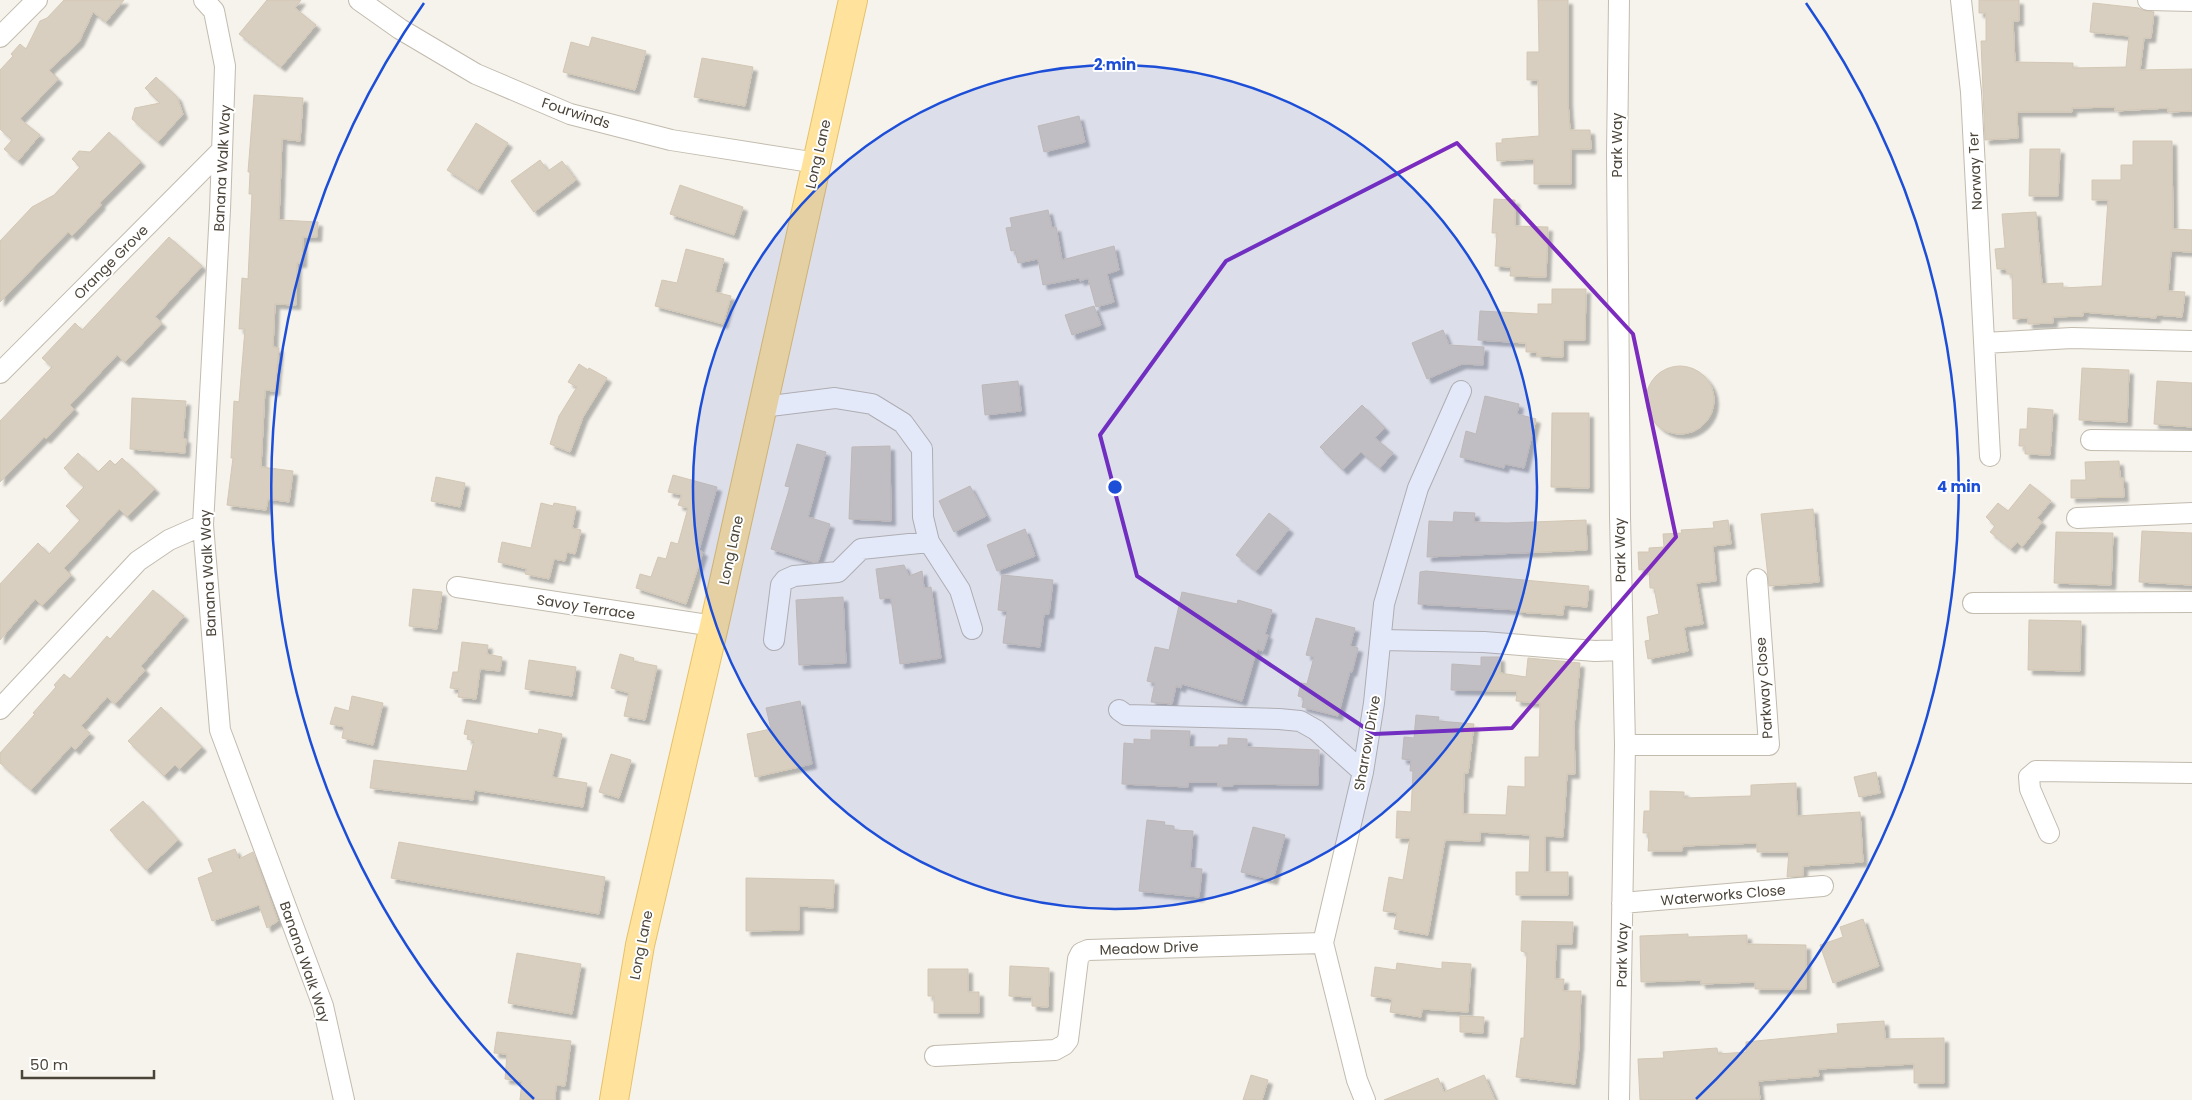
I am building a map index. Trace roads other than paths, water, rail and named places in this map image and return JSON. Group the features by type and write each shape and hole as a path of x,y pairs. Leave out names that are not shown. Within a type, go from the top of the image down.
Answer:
{"main road":[{"name":"Long Lane","path":"614,1100 640,945 714,626 852,0"}],"street":[{"path":"0,37 37,0"},
{"name":"Fourwinds","path":"359,0 400,29 476,74 570,114 671,140 816,163"},
{"name":"Park Way","path":"1619,0 1617,154 1625,745 1619,1100"},
{"name":"Norway Ter","path":"1961,0 1971,92 1990,456"},
{"path":"2148,0 2192,1"},
{"name":"Banana Walk Way","path":"214,4 225,66 203,525 220,730 323,1006 344,1100"},
{"name":"Orange Grove","path":"0,374 222,150"},
{"path":"1984,342 2072,338 2192,341"},
{"name":"Sharrow Drive","path":"1365,1100 1357,1080 1323,943 1363,772 1374,703 1384,604 1418,488 1462,391"},
{"path":"762,407 835,398 872,404 903,423 922,449 923,517 929,542 960,590 972,629"},
{"path":"2091,440 2192,441"},
{"path":"2077,518 2192,513"},
{"path":"0,709 138,561 169,540 203,525"},
{"path":"774,640 781,585 785,580 794,576 838,572 861,549 929,542"},
{"name":"Parkway Close","path":"1625,745 1770,745 1757,579"},
{"name":"Savoy Terrace","path":"458,587 714,626"},
{"path":"1973,603 2192,602"},
{"path":"1380,640 1484,642 1595,651 1623,650"},
{"path":"1119,710 1126,715 1279,718 1300,721 1316,730 1363,772"},
{"path":"2049,833 2030,789 2030,777 2036,771 2192,773"},
{"name":"Waterworks Close","path":"1622,903 1823,886"},
{"name":"Meadow Drive","path":"935,1056 1055,1050 1064,1045 1068,1040 1078,959 1081,953 1088,950 1323,943"}]}
